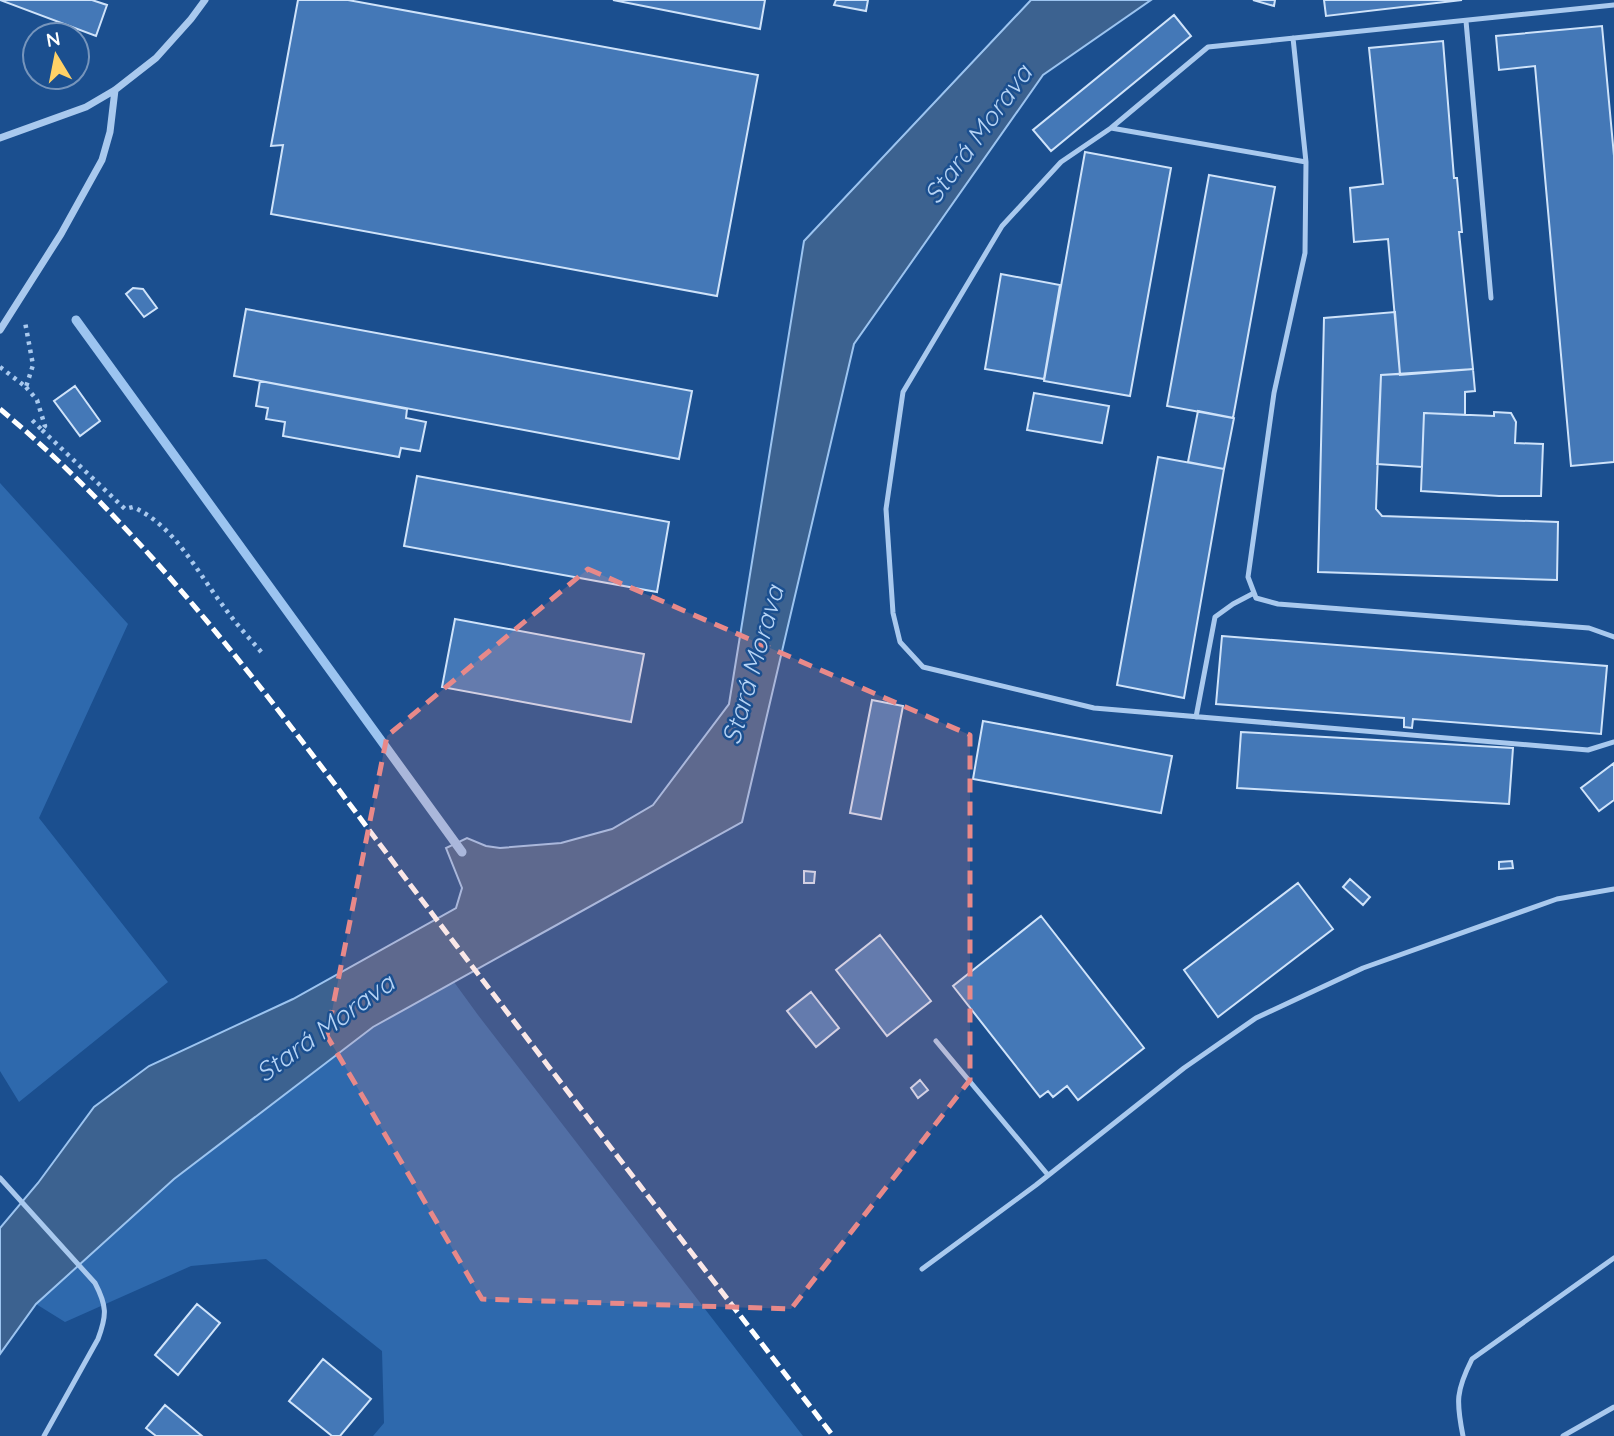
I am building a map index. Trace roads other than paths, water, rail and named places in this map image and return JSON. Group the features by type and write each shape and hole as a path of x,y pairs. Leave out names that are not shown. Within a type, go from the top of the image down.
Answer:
{"street":[{"path":"0,138 86,107 115,90 156,58 205,0"},
{"path":"0,330 61,234 102,160 110,132 115,90"}],"lane":[{"path":"1614,5 1208,47 1111,128 1061,162 1002,226 903,392 886,509 893,613 900,642 923,667 1094,708 1588,750 1614,742"},
{"path":"1466,21 1491,298"},
{"path":"1293,38 1306,162 1305,253 1274,393 1248,577 1256,598 1278,604 1589,628 1614,637"},
{"path":"1111,128 1306,162"},
{"path":"1196,717 1215,617 1254,593"},
{"path":"922,1269 1048,1175 1184,1068 1256,1018 1363,968 1557,899 1614,888"},
{"path":"936,1041 1048,1175"},
{"path":"0,1178 94,1283 105,1302 104,1322 98,1339 44,1436"},
{"path":"1463,1436 1457,1406 1461,1382 1472,1359 1614,1258"},
{"path":"1563,1436 1614,1407"}],"water":[{"name":"Stará Morava","path":"1031,0 1151,0 1043,75 854,344 742,822 373,1027 174,1179 36,1304 0,1354 0,1228 38,1183 94,1107 149,1066 293,999 456,908 462,888 446,848 467,838 486,846 500,848 561,843 612,829 653,805 729,704 804,241"}],"waterway":[{"path":"76,320 462,852"}],"railway":[{"path":"0,409 115,517 219,636 833,1436"}]}
